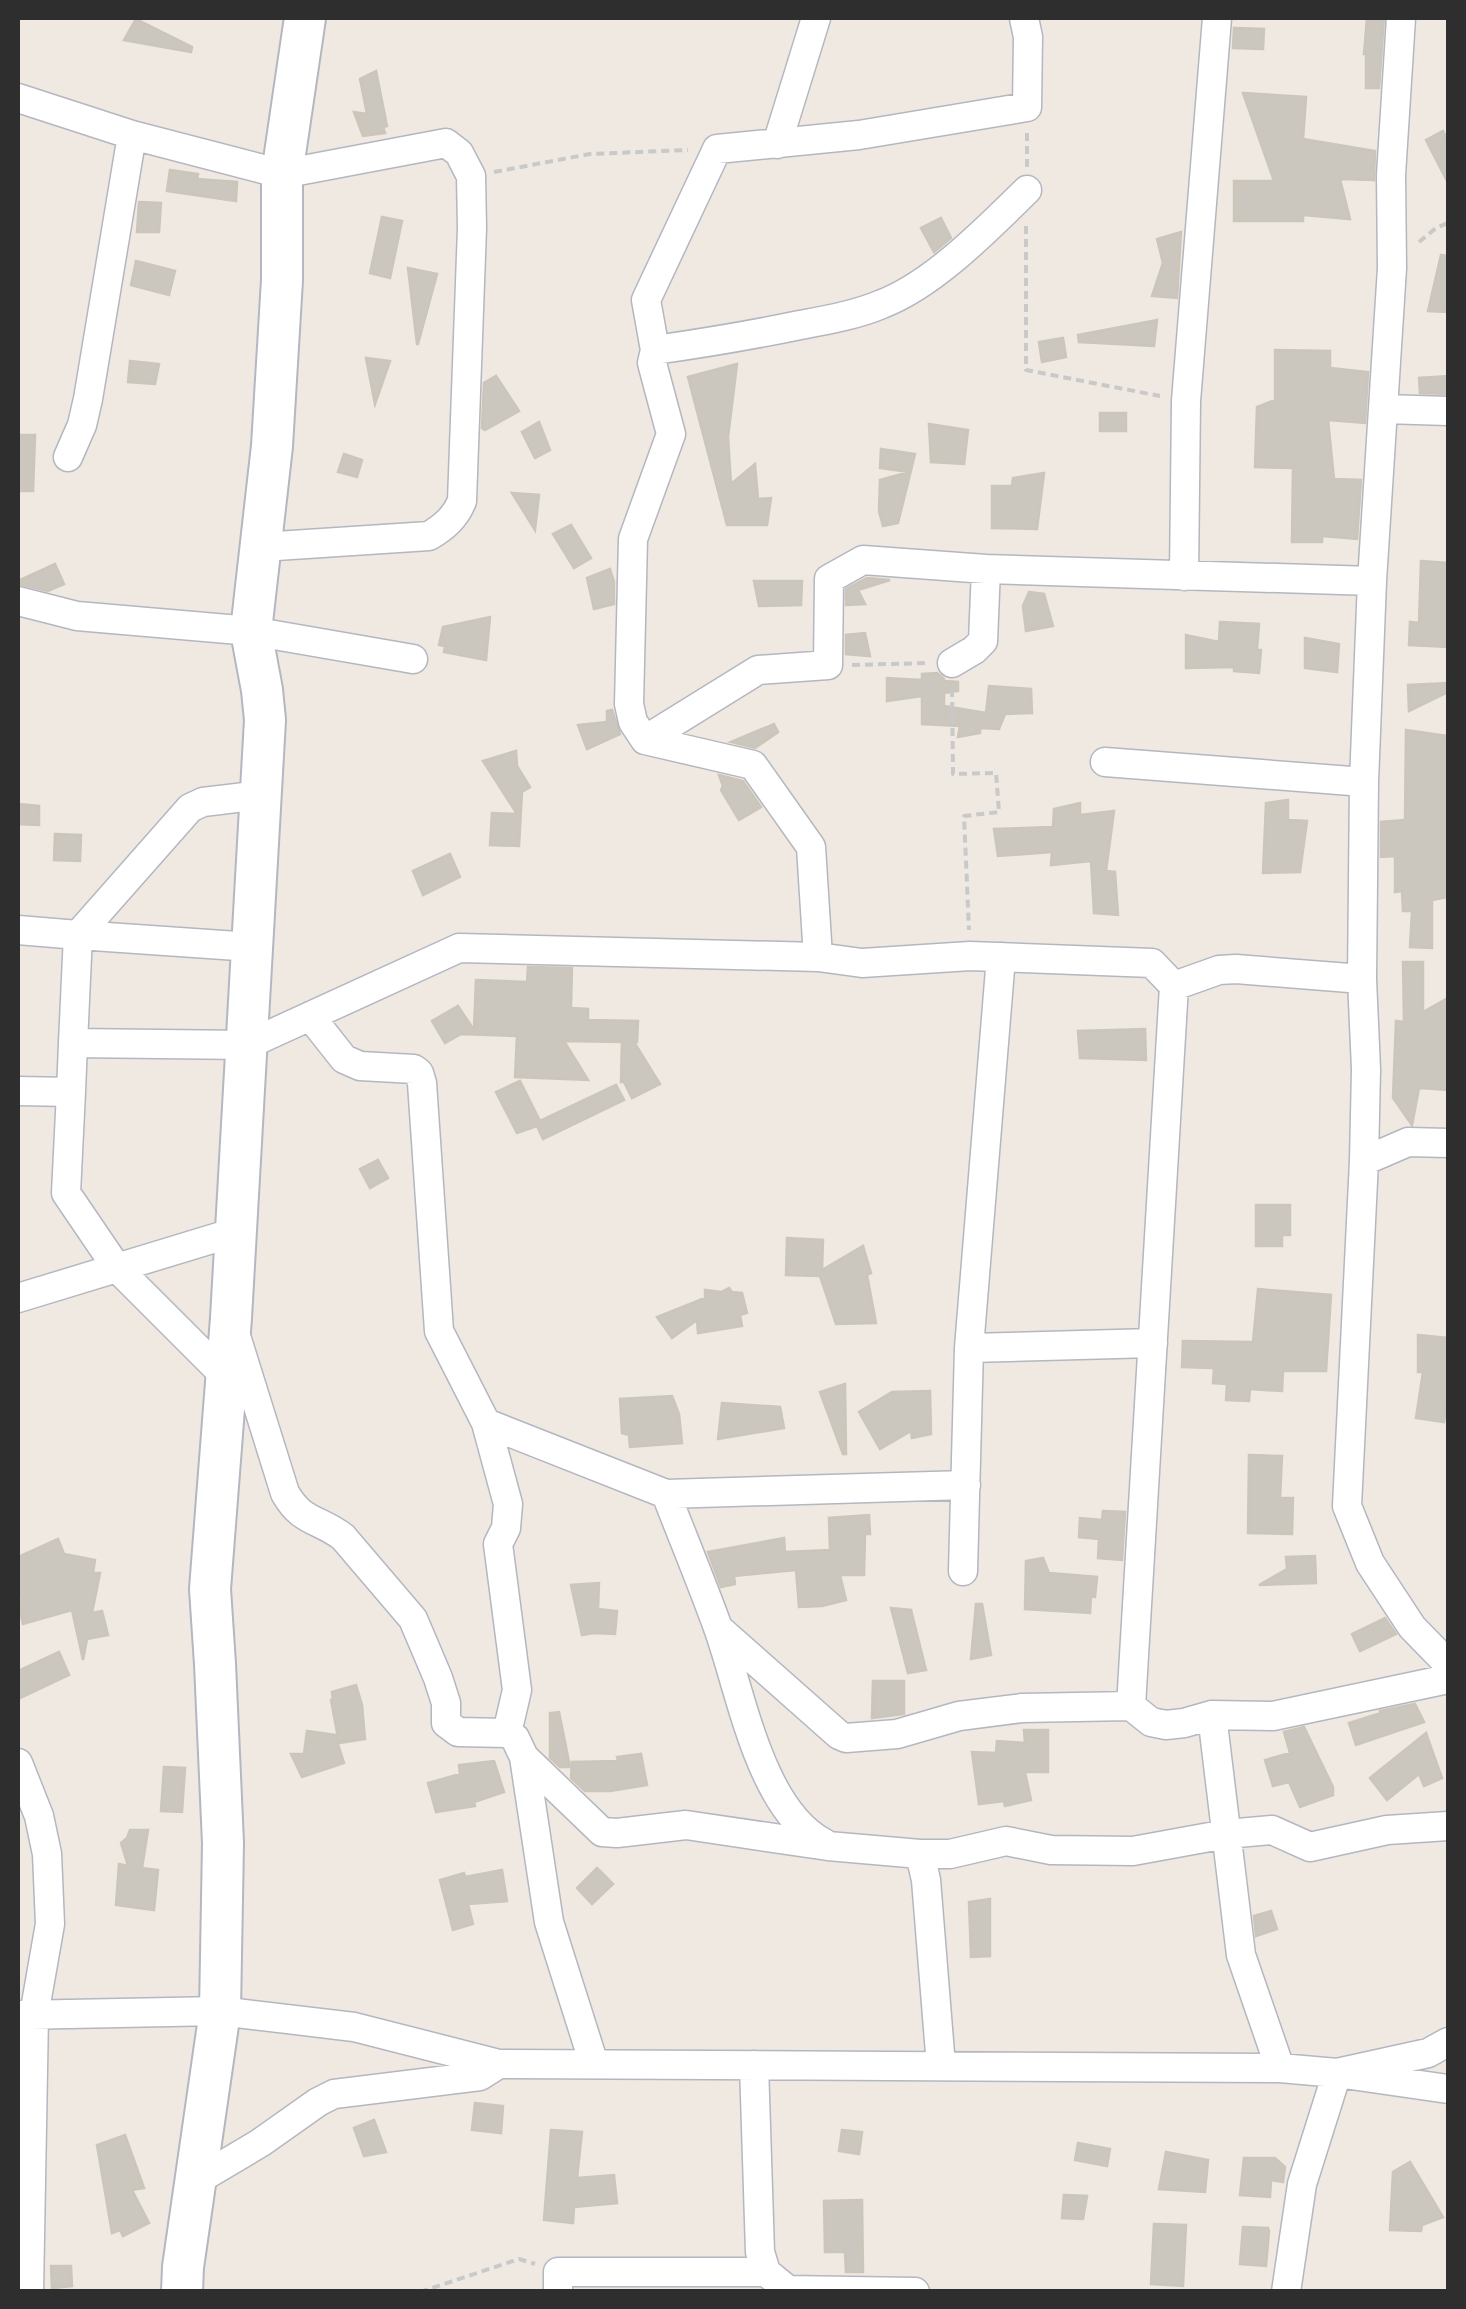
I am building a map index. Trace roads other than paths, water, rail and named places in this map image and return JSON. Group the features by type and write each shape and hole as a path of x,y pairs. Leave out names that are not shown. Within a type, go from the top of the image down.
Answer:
{"street":[{"path":"182,2292 220,2011 223,1843 210,1589 231,1318 265,720 251,632 272,446 280,327 282,174 305,18"},
{"path":"777,144 816,18"},
{"path":"818,957 811,847 753,765 645,740 633,722 629,704 633,539 671,434 652,364 656,350 646,300 718,149 859,135 1027,107 1028,37 1024,18"},
{"path":"1184,576 1186,402 1217,18"},
{"path":"1401,18 1391,175 1392,268 1364,782 1364,1161 1347,1506 1370,1563 1412,1627 1448,1664"},
{"path":"18,98 132,135 282,174 446,143 459,153 472,176 462,501 456,514 429,536 261,547"},
{"path":"68,457 88,399 132,135"},
{"path":"656,350 837,318 884,304 920,283 974,241 1026,190"},
{"path":"1384,409 1448,411"},
{"path":"645,740 758,670 828,665 829,579 862,560 986,569 1372,580"},
{"path":"952,663 983,641 986,569"},
{"path":"18,601 77,616 251,632 413,659"},
{"path":"1105,762 1364,782"},
{"path":"226,1377 117,1268 66,1193 78,935 190,808 203,802 261,795"},
{"path":"18,930 252,946"},
{"path":"73,1043 247,1045 459,948 818,957 862,962 970,956 1152,963 1174,986 1131,1706"},
{"path":"963,1571 969,1348 1002,957"},
{"path":"1174,986 1219,970 1362,979"},
{"path":"310,1016 344,1059 360,1066 414,1069 422,1083 438,1330 486,1423 508,1504 506,1528 498,1544 517,1690 507,1733"},
{"path":"18,1092 71,1092"},
{"path":"1364,1161 1408,1142 1448,1143"},
{"path":"18,1298 235,1232"},
{"path":"231,1318 285,1493 296,1511 343,1537 413,1619 438,1678 446,1704 446,1723 451,1729 507,1733 515,1738 524,1757 549,1922 594,2064"},
{"path":"969,1348 1153,1343"},
{"path":"486,1423 666,1494 966,1485"},
{"path":"666,1494 718,1628 770,1785 810,1836 828,1846"},
{"path":"718,1628 846,1738 898,1734 960,1716 1022,1708 1131,1706 1151,1722 1166,1725 1212,1715 1273,1716 1448,1679"},
{"path":"1212,1715 1240,1955 1280,2068"},
{"path":"524,1757 602,1832 686,1824 828,1846 950,1854 1006,1841 1051,1850 1133,1851 1272,1830 1310,1847 1386,1830 1448,1826"},
{"path":"18,1762 39,1816 47,1854 50,1924 26,2015 24,2262 30,2292"},
{"path":"920,1854 926,1880 941,2066"},
{"path":"26,2015 220,2011 354,2027 500,2064 1280,2068 1448,2089"},
{"path":"1336,2073 1428,2053 1448,2042"},
{"path":"196,2181 334,2094 480,2076 500,2064"},
{"path":"754,2065 760,2252 766,2272 788,2290 916,2292"},
{"path":"1286,2292 1302,2184 1336,2073"},
{"path":"558,2282 766,2272"}]}
